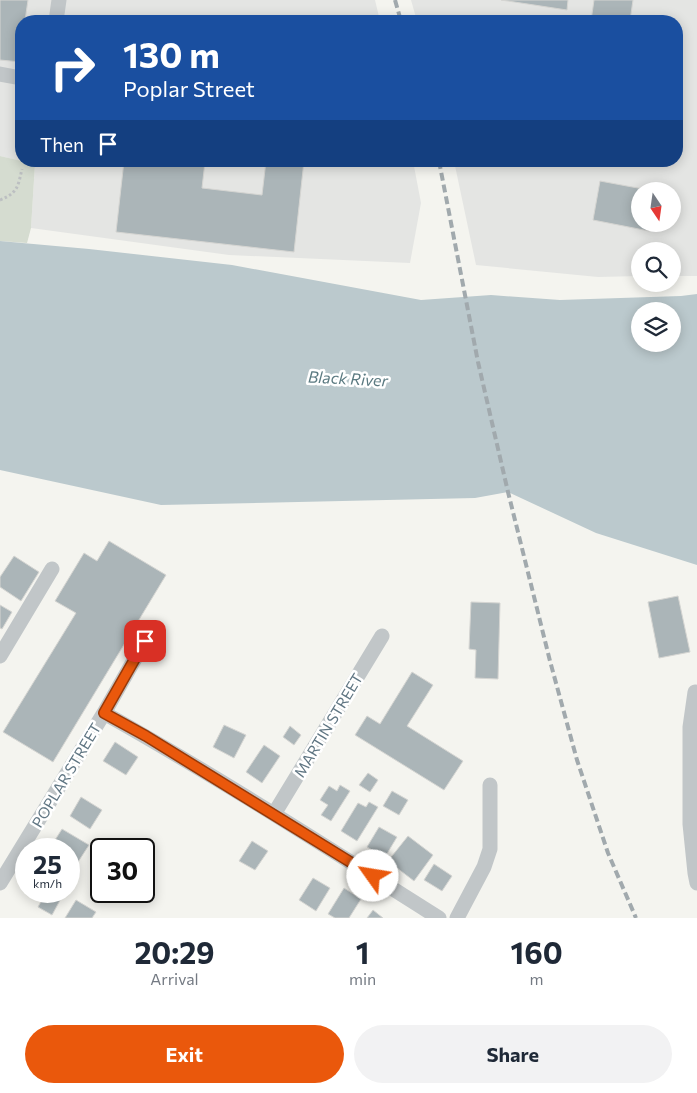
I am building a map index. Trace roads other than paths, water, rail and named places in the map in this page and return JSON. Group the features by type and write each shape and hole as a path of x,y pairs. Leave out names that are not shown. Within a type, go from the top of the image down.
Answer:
{"street":[{"path":"57,15 59,0"},
{"path":"0,74 15,77"},
{"path":"0,656 52,569"},
{"name":"MARTIN STREET","path":"274,814 382,636"},
{"name":"POPLAR STREET","path":"0,883 104,713 145,641"},
{"path":"695,692 690,728 690,824 694,873 697,883"},
{"path":"104,713 146,736 274,814 439,918"},
{"path":"457,918 484,867 490,850 490,785"}],"water":[{"name":"Black River","path":"0,241 232,265 421,300 491,295 560,300 697,294 697,565 596,533 508,492 475,498 161,505 0,470"}],"railway":[{"path":"395,0 399,15"},
{"path":"440,167 478,362 550,661 577,760 608,853 636,918"}]}
